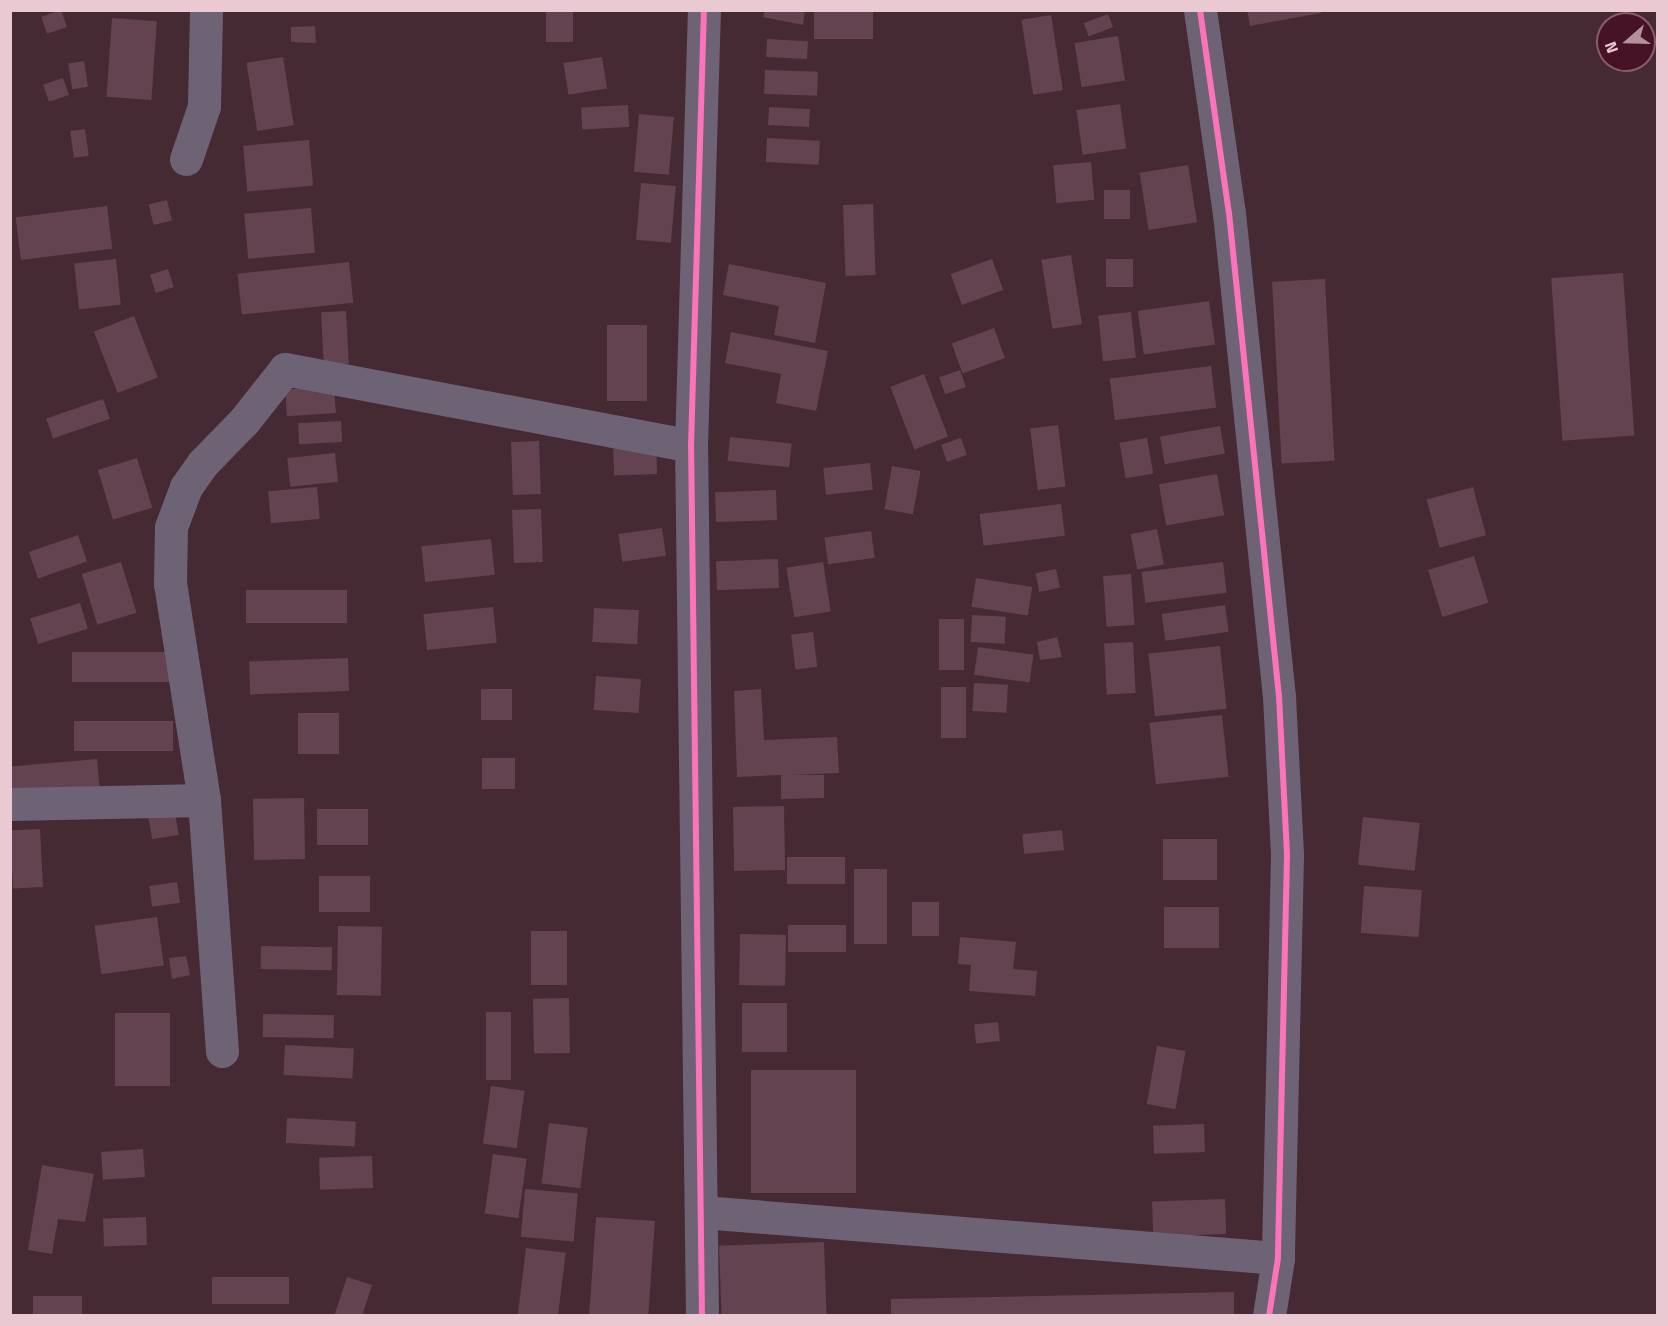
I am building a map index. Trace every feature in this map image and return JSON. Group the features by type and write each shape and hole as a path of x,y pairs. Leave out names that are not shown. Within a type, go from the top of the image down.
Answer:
{"street":[{"path":"186,159 204,106 206,10"},
{"path":"702,1316 692,447 704,10"},
{"path":"1200,10 1229,213 1279,696 1287,856 1278,1258 1269,1316"},
{"path":"222,1051 204,800 170,584 171,527 186,487 203,463 244,421 285,369 692,447"},
{"path":"10,804 204,800"},
{"path":"702,1212 1278,1258"}],"building":[{"path":"61,10 67,27 47,34 41,17"},
{"path":"546,10 573,10 573,42 546,42"},
{"path":"765,10 805,10 803,25 763,17"},
{"path":"814,10 873,10 873,39 814,39"},
{"path":"1247,10 1320,10 1321,13 1250,26"},
{"path":"1108,14 1113,27 1089,36 1084,23"},
{"path":"1051,15 1063,90 1033,95 1021,20"},
{"path":"112,18 157,21 151,100 106,97"},
{"path":"315,26 316,43 291,42 291,27"},
{"path":"1118,36 1125,80 1082,87 1075,43"},
{"path":"767,39 808,41 807,59 766,57"},
{"path":"283,57 294,125 257,131 246,63"},
{"path":"602,57 607,89 568,95 563,63"},
{"path":"84,61 88,87 72,89 68,64"},
{"path":"765,70 818,72 817,96 764,94"},
{"path":"63,78 69,95 49,102 43,85"},
{"path":"1120,104 1126,149 1083,155 1076,110"},
{"path":"628,105 629,127 582,129 581,107"},
{"path":"769,107 810,109 809,127 768,125"},
{"path":"639,114 674,117 669,175 634,172"},
{"path":"85,129 89,156 74,158 70,131"},
{"path":"767,138 820,141 819,165 766,162"},
{"path":"309,140 313,186 247,192 243,146"},
{"path":"1091,162 1094,200 1056,203 1053,165"},
{"path":"1188,165 1197,222 1149,230 1140,173"},
{"path":"641,183 676,186 671,243 636,240"},
{"path":"1104,190 1130,190 1130,219 1104,219"},
{"path":"167,200 172,220 154,225 149,205"},
{"path":"873,204 875,275 845,276 843,205"},
{"path":"107,206 112,249 21,260 16,217"},
{"path":"311,208 315,253 248,259 244,214"},
{"path":"1071,255 1082,324 1052,329 1041,260"},
{"path":"116,259 121,305 79,309 74,263"},
{"path":"992,259 1003,290 962,305 951,274"},
{"path":"1106,259 1133,259 1133,287 1106,287"},
{"path":"349,262 353,303 242,314 238,274"},
{"path":"729,264 826,283 815,343 774,335 779,306 723,295"},
{"path":"168,269 174,287 156,293 150,275"},
{"path":"1623,273 1634,436 1563,441 1551,278"},
{"path":"1325,279 1335,461 1282,464 1272,282"},
{"path":"1209,301 1215,345 1144,355 1138,311"},
{"path":"346,311 349,364 324,365 321,312"},
{"path":"1131,312 1136,358 1103,361 1098,315"},
{"path":"134,316 158,378 118,393 94,331"},
{"path":"607,325 647,325 647,401 607,401"},
{"path":"994,328 1005,358 963,373 952,343"},
{"path":"731,332 828,351 816,411 776,403 781,374 725,363"},
{"path":"1211,366 1216,408 1115,420 1110,378"},
{"path":"960,370 966,387 945,394 939,377"},
{"path":"924,374 948,437 914,449 890,387"},
{"path":"334,386 336,413 287,416 285,389"},
{"path":"103,399 110,419 53,438 46,419"},
{"path":"341,421 342,442 299,444 298,423"},
{"path":"1058,425 1066,487 1038,490 1030,428"},
{"path":"1220,426 1225,454 1165,464 1160,437"},
{"path":"730,437 792,443 789,467 727,461"},
{"path":"961,438 967,455 947,462 941,445"},
{"path":"1147,438 1153,473 1126,478 1119,443"},
{"path":"539,441 541,494 513,495 511,442"},
{"path":"656,443 657,474 614,475 613,445"},
{"path":"335,453 338,482 290,487 287,458"},
{"path":"137,458 152,508 113,520 98,470"},
{"path":"870,463 873,490 826,495 823,468"},
{"path":"892,466 921,471 913,514 884,509"},
{"path":"1217,474 1224,515 1166,526 1159,484"},
{"path":"317,487 320,519 271,523 268,491"},
{"path":"1473,487 1486,535 1440,548 1427,499"},
{"path":"776,490 777,520 716,522 715,492"},
{"path":"1061,504 1065,536 984,546 980,514"},
{"path":"541,509 543,562 514,563 512,510"},
{"path":"662,528 666,556 622,562 618,534"},
{"path":"1157,529 1164,564 1137,569 1130,534"},
{"path":"871,531 875,558 828,564 824,538"},
{"path":"78,535 87,561 38,578 29,552"},
{"path":"491,539 495,575 425,582 421,546"},
{"path":"1474,556 1488,603 1442,617 1428,570"},
{"path":"778,559 779,588 717,590 716,561"},
{"path":"121,562 136,613 97,625 82,574"},
{"path":"823,562 831,611 794,617 786,568"},
{"path":"1223,562 1227,593 1145,603 1142,572"},
{"path":"1056,569 1060,588 1039,592 1035,573"},
{"path":"1131,574 1135,625 1107,627 1103,576"},
{"path":"976,578 1032,587 1028,616 971,607"},
{"path":"246,590 347,590 347,623 246,623"},
{"path":"80,603 88,629 38,644 30,618"},
{"path":"1225,605 1229,632 1165,641 1162,614"},
{"path":"493,607 497,643 427,650 423,614"},
{"path":"594,608 639,610 637,644 592,642"},
{"path":"972,615 1006,617 1005,644 971,642"},
{"path":"939,619 964,619 964,670 939,670"},
{"path":"813,632 817,667 795,669 791,635"},
{"path":"1057,637 1062,657 1040,660 1037,642"},
{"path":"1133,642 1136,693 1107,694 1104,644"},
{"path":"1220,646 1227,709 1155,716 1148,654"},
{"path":"978,647 1033,655 1030,683 974,675"},
{"path":"72,652 171,652 171,682 72,682"},
{"path":"348,658 349,691 250,694 249,661"},
{"path":"596,676 641,679 639,713 594,710"},
{"path":"974,683 1008,685 1006,713 973,711"},
{"path":"941,687 966,687 966,738 941,738"},
{"path":"481,689 512,689 512,720 481,720"},
{"path":"761,689 764,740 837,737 839,773 792,775 824,775 824,798 781,799 781,775 737,777 734,691"},
{"path":"298,713 339,713 339,754 298,754"},
{"path":"1222,715 1228,777 1156,784 1149,723"},
{"path":"74,721 173,721 173,751 74,751"},
{"path":"482,758 515,758 515,789 482,789"},
{"path":"97,759 100,795 13,802 10,767"},
{"path":"304,798 305,859 254,860 253,799"},
{"path":"784,806 785,870 734,871 733,807"},
{"path":"317,809 368,809 368,845 317,845"},
{"path":"175,813 179,835 152,839 148,818"},
{"path":"1363,817 1420,823 1415,871 1358,865"},
{"path":"40,829 43,887 13,888 10,831"},
{"path":"1062,830 1064,850 1024,854 1022,834"},
{"path":"1163,839 1217,839 1217,880 1163,880"},
{"path":"787,857 845,857 845,884 787,884"},
{"path":"854,869 887,869 887,944 854,944"},
{"path":"319,876 370,876 370,912 319,912"},
{"path":"177,882 180,903 152,907 149,886"},
{"path":"1364,886 1422,890 1419,937 1361,933"},
{"path":"912,902 939,902 939,936 912,936"},
{"path":"1164,907 1219,907 1219,948 1164,948"},
{"path":"157,917 164,966 101,974 95,926"},
{"path":"788,925 846,925 846,952 788,952"},
{"path":"338,926 382,927 381,996 337,995"},
{"path":"531,931 567,931 567,985 531,985"},
{"path":"740,934 786,935 785,986 739,985"},
{"path":"960,937 1016,942 1013,969 1037,971 1035,996 969,991 971,965 958,964"},
{"path":"261,946 332,947 332,970 261,969"},
{"path":"186,956 190,975 172,979 169,958"},
{"path":"569,998 570,1053 534,1054 533,999"},
{"path":"742,1003 787,1003 787,1052 742,1052"},
{"path":"486,1012 511,1012 511,1080 486,1080"},
{"path":"115,1013 170,1013 170,1086 115,1086"},
{"path":"263,1014 334,1015 334,1038 263,1037"},
{"path":"998,1022 1000,1041 976,1043 974,1025"},
{"path":"285,1045 354,1049 352,1079 283,1075"},
{"path":"1157,1046 1186,1051 1175,1109 1147,1104"},
{"path":"751,1070 856,1070 856,1193 751,1193"},
{"path":"491,1086 525,1091 517,1148 483,1143"},
{"path":"287,1118 356,1122 355,1147 286,1143"},
{"path":"549,1123 588,1128 580,1188 542,1184"},
{"path":"1204,1124 1205,1152 1154,1154 1153,1126"},
{"path":"143,1149 145,1177 103,1180 101,1152"},
{"path":"493,1154 527,1159 518,1218 485,1213"},
{"path":"372,1156 373,1188 320,1190 319,1158"},
{"path":"42,1165 94,1174 85,1222 58,1219 52,1254 28,1250"},
{"path":"525,1189 578,1194 574,1241 521,1237"},
{"path":"1225,1199 1226,1234 1153,1237 1152,1202"},
{"path":"146,1217 147,1245 104,1246 103,1219"},
{"path":"596,1217 655,1221 648,1316 589,1316"},
{"path":"824,1242 827,1316 722,1316 719,1246"},
{"path":"526,1248 566,1253 558,1316 518,1315"},
{"path":"212,1277 289,1277 289,1304 212,1304"},
{"path":"347,1277 372,1285 362,1316 334,1316"},
{"path":"1234,1292 1234,1316 891,1316 891,1299"},
{"path":"33,1296 82,1296 82,1316 33,1316"}],"cycle path":[{"path":"702,1316 691,446 704,10"},
{"path":"1200,10 1229,213 1279,696 1287,856 1278,1258 1269,1316"}]}
